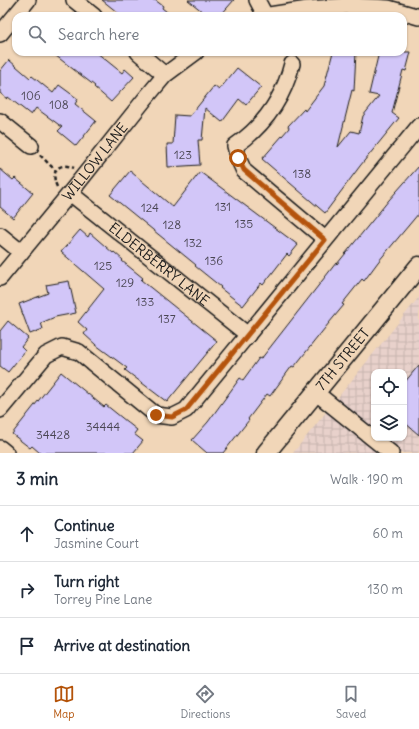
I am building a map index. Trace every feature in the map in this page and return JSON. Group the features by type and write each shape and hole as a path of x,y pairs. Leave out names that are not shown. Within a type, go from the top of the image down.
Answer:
{"street":[{"path":"18,12 28,0"},
{"path":"74,0 89,12"},
{"path":"257,0 262,12"},
{"path":"289,12 308,9 387,4 407,12"},
{"path":"407,12 419,17"},
{"path":"0,34 12,19"},
{"path":"143,56 166,75"},
{"name":"WILLOW LANE","path":"2,270 21,252 166,75 191,56"},
{"path":"292,64 288,81 265,120 235,146 238,158 244,170 325,240"},
{"path":"0,121 31,146"},
{"path":"0,410 46,355 62,347 79,352 156,415 172,417 186,410 419,126"},
{"name":"ELDERBERRY LANE","path":"70,193 248,335"},
{"path":"0,236 21,252"},
{"name":"7TH STREET","path":"266,453 419,266"},
{"path":"315,392 391,453"},
{"path":"0,448 6,453"}],"path":[{"path":"31,146 56,170"}],"shaded area":[{"path":"419,297 419,453 293,453"}],"building":[{"path":"102,0 155,0 163,6 162,8 167,12 117,12"},
{"path":"188,0 234,0 224,12 203,12"},
{"path":"407,52 411,52 406,71 403,70 392,113 399,118 360,166 325,213 262,159 289,128 288,126 304,109 305,111 324,86 332,56 356,56 354,91 352,90 338,147 351,131 359,133 363,116 379,96 369,94 378,56 407,56"},
{"path":"56,56 101,56 122,73 125,69 134,77 111,102 94,87 95,86"},
{"path":"9,60 30,78 32,76 53,93 59,85 78,99 75,104 96,121 76,146 58,131 62,127 36,108 31,115 8,97 7,99 0,93 0,71"},
{"path":"237,68 261,87 246,105 239,99 222,122 205,108 202,140 198,140 200,165 168,167 167,144 173,144 175,115 190,116 214,86 219,90"},
{"path":"419,166 419,213 364,281 362,279 342,304 344,305 294,367 292,366 270,396 267,394 223,453 207,453 192,440 208,422 240,378 243,380 259,358 261,359 336,263 337,264"},
{"path":"0,169 13,180 15,178 33,193 13,218 0,207"},
{"path":"130,171 173,207 200,172 298,245 289,256 287,254 263,285 261,283 243,306 220,288 221,287 195,266 196,265 110,195"},
{"path":"80,230 88,237 90,233 113,253 114,252 123,260 122,261 143,278 141,280 217,341 167,402 125,370 127,368 84,334 87,330 78,322 104,289 61,252"},
{"path":"69,281 76,313 55,317 41,323 43,329 30,334 19,304 48,293 46,285"},
{"path":"8,321 28,338 21,347 25,351 8,372 0,366 0,331"},
{"path":"419,365 419,435 407,425 407,379"},
{"path":"61,372 104,407 106,405 137,430 134,434 143,441 133,453 40,453 32,446 30,448 12,434"}],"route":[{"path":"156,415 172,417 186,410 325,240 262,187 244,170 238,158"}]}
